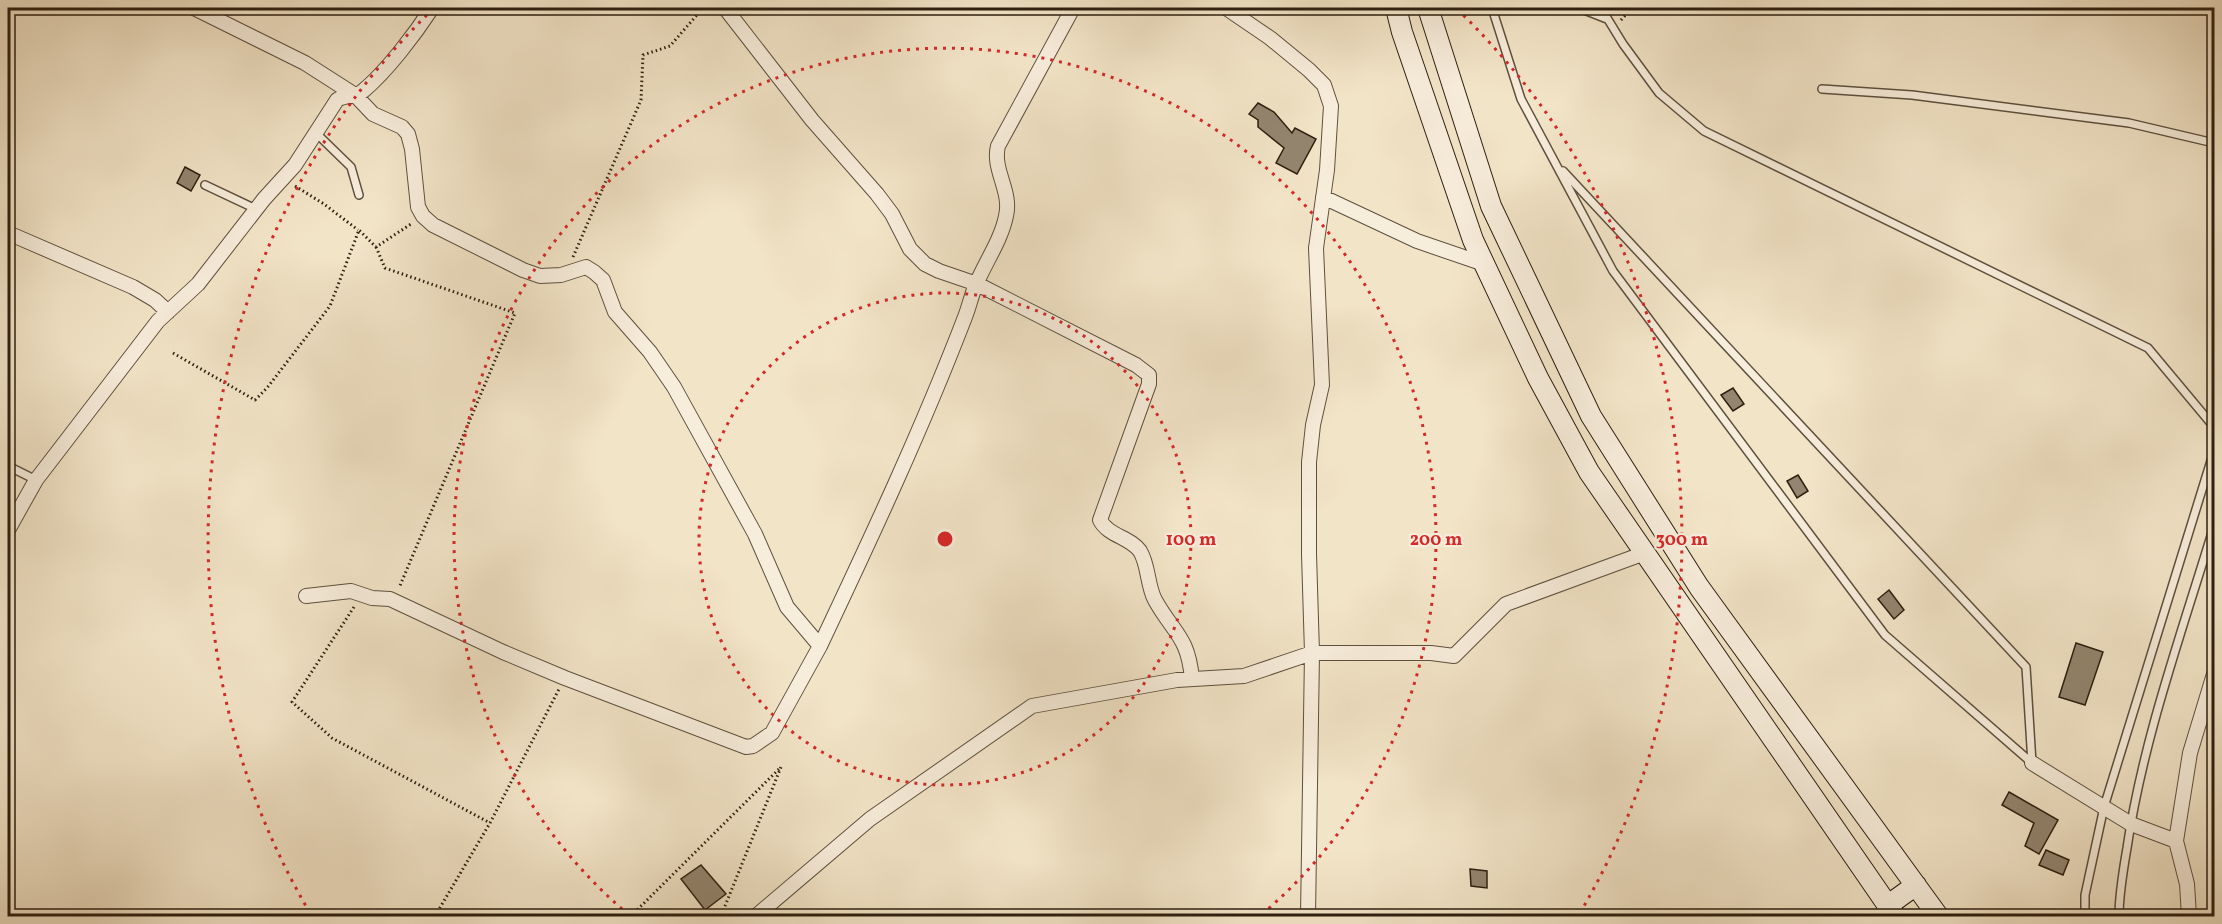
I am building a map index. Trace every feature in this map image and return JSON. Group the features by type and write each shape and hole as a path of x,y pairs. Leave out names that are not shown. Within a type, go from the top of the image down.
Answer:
{"main road":[{"path":"1396,8 1473,240 1538,378 1589,472 1891,911 1916,885"},
{"path":"1428,8 1491,206 1591,416 1699,587 1938,916"}],"street":[{"path":"194,8 305,63 355,95 373,114 394,122 408,134 412,149 418,207 423,216 433,225 523,270 540,276 585,267 603,280 615,312 650,352 674,387 755,534 787,607 820,646"},
{"path":"8,530 36,480 158,321 198,284 256,209 295,165 337,100 341,97 362,93 394,58 432,8"},
{"path":"725,8 812,120 877,194 892,214 910,249 926,264 977,284 1136,365 1149,375 1149,384 1100,520 1103,526 1136,546 1141,553 1155,600 1185,644 1192,679"},
{"path":"306,596 351,591 394,601 503,652 737,745 753,746 772,733 820,646 865,552 966,316 977,284 1006,218 1006,194 995,156 998,146 1073,8"},
{"path":"1226,8 1270,38 1324,85 1331,106 1316,248 1322,386 1313,424 1309,462 1312,653 1308,916"},
{"path":"1323,197 1417,241 1484,264"},
{"path":"8,233 133,287 155,300 168,312"},
{"path":"756,916 870,819 1032,706 1178,680 1244,676 1312,653 1431,653 1454,656 1506,604 1645,553"},
{"path":"2189,916 2187,884 2176,842 2190,753 2214,674"},
{"path":"2032,763 2131,824 2176,842"}],"lane":[{"path":"1492,8 1521,99 1613,271 1885,635 2032,763"},
{"path":"1579,8 1607,19"},
{"path":"1601,8 1659,93 1704,131 2148,348 2214,427"},
{"path":"1822,89 1912,95 2130,123 2214,143"},
{"path":"316,134 351,167 359,195"},
{"path":"1555,164 2026,666 2032,763"},
{"path":"204,185 256,209"},
{"path":"2085,916 2085,895 2104,807 2214,452"},
{"path":"8,466 36,480"},
{"path":"2119,916 2119,901 2131,824 2146,754 2214,526"}],"path":[{"path":"567,272 641,100 643,56 670,46 703,8"},
{"path":"1612,27 1632,8"},
{"path":"283,179 324,204 359,230 376,247 385,268 515,313 394,601"},
{"path":"376,247 423,216"},
{"path":"173,353 255,400 267,388 330,306 359,230"},
{"path":"362,595 292,702 332,738 490,823"},
{"path":"435,916 490,823 565,678"},
{"path":"631,916 781,767 721,916"}],"building":[{"path":"1258,103 1274,112 1292,133 1295,128 1316,139 1297,174 1276,163 1284,148 1258,127 1258,120 1249,114"},
{"path":"185,167 200,175 191,191 177,183"},
{"path":"1733,388 1744,404 1733,411 1721,395"},
{"path":"1798,475 1808,491 1797,498 1787,481"},
{"path":"1889,590 1904,610 1894,619 1878,599"},
{"path":"2076,643 2103,652 2085,705 2059,697"},
{"path":"2009,792 2058,820 2039,854 2025,846 2034,823 2002,805"},
{"path":"2046,850 2069,860 2063,875 2039,865"},
{"path":"701,865 726,894 705,910 681,879"},
{"path":"1470,869 1487,871 1487,888 1471,886"}]}
